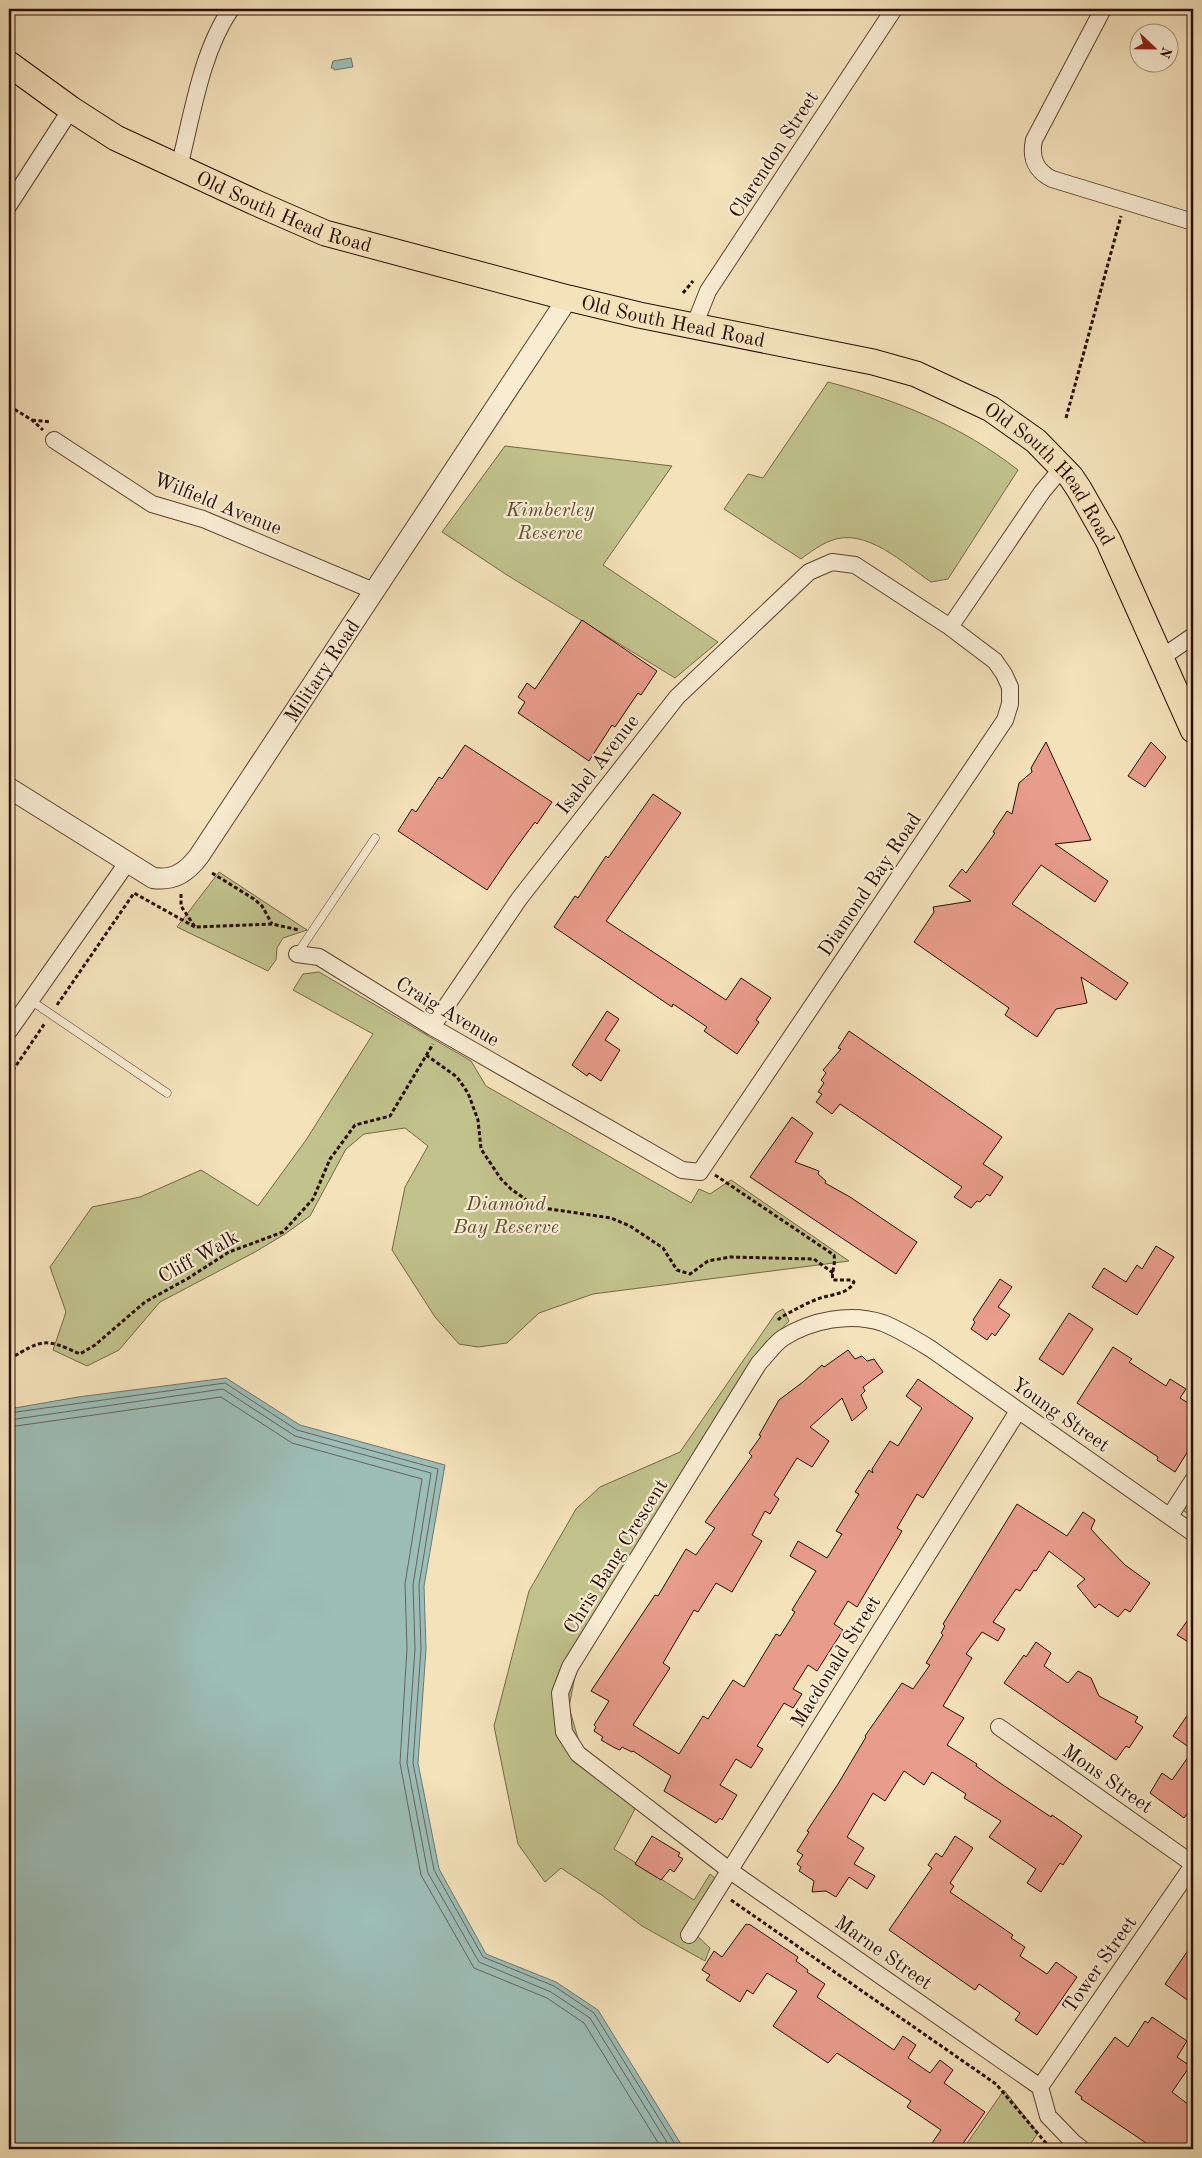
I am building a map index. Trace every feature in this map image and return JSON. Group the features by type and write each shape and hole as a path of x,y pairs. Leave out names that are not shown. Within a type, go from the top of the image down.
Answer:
{"main road":[{"name":"Old South Head Road","path":"9,64 111,135 325,233 568,298 694,326 832,353 916,374 991,409 1036,441 1075,483 1096,516 1193,730"}],"street":[{"path":"179,167 201,79 221,26 231,9"},
{"name":"Clarendon Street","path":"694,326 708,291 894,9"},
{"path":"1104,9 1034,140 1032,157 1040,171 1052,179 1193,222"},
{"path":"9,205 72,109"},
{"name":"Military Road","path":"182,874 199,856 568,298"},
{"name":"Wilfield Avenue","path":"54,440 152,504 203,519 374,591"},
{"path":"950,628 1042,492 1062,468"},
{"name":"Diamond Bay Road","path":"700,1172 1005,720 1010,704 1010,687 995,661 950,628 855,565 832,562"},
{"name":"Isabel Avenue","path":"437,1030 519,899 677,697 809,572 832,562"},
{"path":"1161,658 1193,636"},
{"path":"9,788 153,878 169,879 182,874"},
{"path":"9,1031 127,863"},
{"name":"Craig Avenue","path":"297,954 319,957 437,1030 682,1170 700,1172"},
{"name":"Chris Bang Crescent","path":"729,1870 578,1754 564,1732 560,1693 570,1667 759,1363 782,1338 807,1326 831,1319 856,1318 881,1323 904,1332"},
{"name":"Young Street","path":"904,1332 931,1348 1193,1533"},
{"name":"Macdonald Street","path":"689,1935 1018,1411"},
{"path":"1170,1516 1193,1480"},
{"name":"Mons Street","path":"999,1727 1193,1865"},
{"name":"Tower Street","path":"1040,2087 1193,1865"},
{"name":"Marne Street","path":"729,1870 1040,2087"},
{"path":"1040,2087 1048,2116 1072,2142 1082,2149"}],"lane":[{"path":"297,954 375,838"},
{"path":"30,1000 167,1093"}],"path":[{"path":"1066,418 1125,201"},
{"path":"9,406 32,420 54,440"},
{"path":"32,420 58,423"},
{"path":"212,873 254,899 262,906 272,924"},
{"path":"182,874 181,906 195,926"},
{"path":"52,1012 134,893 195,926 272,924 303,931 297,954"},
{"path":"9,1076 47,1020"},
{"name":"Cliff Walk","path":"9,1359 42,1342 58,1344 80,1354 102,1340 145,1302 187,1279 228,1252 284,1232 313,1199 330,1159 355,1125 390,1116 426,1055 437,1030"},
{"path":"426,1055 457,1077 475,1108 482,1149 501,1179 511,1189 532,1204 543,1208 611,1218 630,1226 663,1248 677,1270 683,1273 690,1274 708,1261 730,1258 814,1259 833,1273"},
{"path":"700,1172 713,1174 834,1255 836,1264 832,1279 835,1282 852,1280 854,1282 853,1285 833,1296 824,1297 781,1316 776,1324"},
{"path":"717,1890 996,2084 1051,2149"}],"green space":[{"path":"828,382 879,397 928,416 974,440 1018,470 948,579 931,582 884,549 857,539 843,538 830,541 801,559 724,509 748,474 763,478"},
{"name":"Kimberley Reserve","path":"505,446 672,466 603,565 718,642 675,678 507,575 442,532"},
{"path":"219,872 307,930 283,938 277,948 276,960 268,971 177,927"},
{"name":"Diamond Bay Reserve","path":"319,972 471,1061 486,1086 691,1203 699,1189 710,1194 731,1180 849,1261 593,1294 539,1313 507,1343 478,1347 459,1344 435,1317 392,1250 405,1187 428,1146 405,1128 364,1134 346,1149 310,1216 255,1252 160,1302 119,1350 87,1366 53,1350 66,1312 50,1267 92,1207 140,1197 201,1170 258,1206 306,1140 373,1034 293,990 303,974"},
{"path":"783,1309 789,1321 773,1338 579,1655 569,1707 583,1756 637,1805 614,1849 694,1900 710,1874 721,1883 693,1932 710,1948 705,1961 642,1926 603,1896 561,1868 545,1882 518,1844 494,1726 529,1591 576,1509 600,1487 680,1452 776,1313"},
{"path":"1193,1489 1193,1517 1181,1509"},
{"path":"1004,2090 1038,2133 1027,2149 963,2149"}],"water":[{"path":"351,58 353,67 334,70 334,68 331,68 333,61"},
{"path":"226,1378 300,1425 445,1465 424,1586 426,1649 418,1763 439,1869 486,1954 556,1982 598,2010 684,2149 9,2149 9,1409 78,1397"}],"building":[{"path":"582,620 657,671 641,695 638,693 615,727 612,725 589,761 518,713 525,702 518,697 527,683 535,689"},
{"path":"1046,742 1091,840 1055,844 1108,881 1095,902 1041,865 1012,904 1128,983 1116,1000 1081,977 1087,1003 1056,1009 1037,1037 1005,1015 1009,1008 914,942 934,912 933,907 971,901 949,886 962,869 966,873 995,833 993,832 1007,811 1012,814 1019,783 1032,772 1031,768"},
{"path":"1151,742 1166,757 1145,787 1128,776"},
{"path":"465,745 552,802 537,824 535,822 487,890 398,831 412,809 416,812 439,777 442,779"},
{"path":"653,794 681,813 606,921 726,1000 741,978 771,998 756,1020 759,1022 737,1054 704,1031 707,1027 673,1004 672,1007 554,927 575,896 578,898 606,856 608,858"},
{"path":"607,1011 619,1019 605,1040 620,1050 601,1081 589,1073 587,1076 572,1065"},
{"path":"849,1031 1002,1137 983,1164 1003,1177 990,1196 987,1194 971,1208 954,1197 962,1187 840,1104 832,1114 816,1102 822,1094 818,1092 824,1083 821,1080 826,1073 823,1070 841,1049 838,1048"},
{"path":"792,1117 813,1133 795,1162 819,1171 818,1174 826,1181 825,1183 850,1197 917,1242 896,1274 750,1177"},
{"path":"1156,1246 1174,1257 1137,1315 1092,1287 1104,1268 1126,1282 1137,1265 1142,1269"},
{"path":"1000,1279 1012,1287 998,1307 1010,1315 995,1336 992,1333 987,1340 971,1329 975,1322 973,1320"},
{"path":"1069,1313 1093,1329 1063,1375 1039,1359"},
{"path":"1113,1347 1132,1359 1129,1362 1166,1386 1170,1379 1186,1389 1180,1398 1193,1406 1193,1443 1175,1472 1157,1460 1158,1457 1077,1403"},
{"path":"848,1350 855,1359 862,1356 867,1361 874,1359 883,1372 863,1387 865,1391 861,1395 867,1408 852,1421 842,1398 810,1427 829,1441 812,1467 797,1458 774,1495 779,1499 770,1514 765,1511 752,1535 762,1541 732,1592 716,1583 698,1612 694,1610 663,1663 670,1668 633,1725 679,1754 703,1716 708,1719 733,1680 744,1687 776,1634 780,1636 795,1612 792,1610 816,1571 790,1556 798,1541 827,1558 842,1534 836,1531 859,1494 855,1492 869,1470 873,1473 872,1469 890,1441 898,1446 922,1408 906,1396 918,1379 973,1418 923,1498 917,1494 897,1528 902,1531 857,1607 848,1601 834,1624 843,1630 817,1671 808,1665 793,1689 802,1694 793,1708 784,1703 757,1746 763,1749 751,1768 736,1759 720,1785 737,1795 722,1820 720,1818 716,1823 664,1791 671,1776 633,1751 622,1747 620,1750 601,1740 603,1737 594,1731 596,1727 594,1725 609,1701 591,1691 655,1595 658,1596 686,1549 696,1555 715,1528 705,1522 752,1456 749,1453 761,1436 759,1435 779,1400 822,1365 824,1367"},
{"path":"1017,1504 1067,1536 1083,1512 1095,1520 1091,1529 1100,1539 1125,1565 1150,1583 1130,1612 1125,1609 1118,1617 1099,1604 1095,1608 1077,1586 1085,1579 1049,1551 1020,1591 1016,1589 993,1622 1005,1629 998,1641 982,1632 966,1654 972,1658 943,1706 964,1718 947,1745 977,1764 976,1766 1003,1785 1082,1836 1063,1865 1060,1863 1041,1892 1027,1883 1036,1869 989,1837 1001,1821 964,1798 966,1794 932,1772 924,1785 904,1771 885,1801 873,1793 847,1837 864,1848 854,1864 875,1876 867,1889 849,1877 836,1897 826,1891 812,1892 814,1881 799,1871 801,1867 797,1864 803,1855 797,1851 809,1832 807,1831 838,1784 865,1736 902,1683 913,1689 930,1665 926,1663 943,1635 941,1633 945,1626 943,1624"},
{"path":"1193,1613 1193,1645 1177,1635"},
{"path":"1036,1642 1051,1653 1044,1666 1068,1683 1078,1671 1091,1678 1099,1696 1138,1717 1135,1722 1143,1727 1129,1748 1126,1746 1116,1760 1004,1683"},
{"path":"1193,1707 1193,1750 1173,1736"},
{"path":"1193,1750 1193,1806 1184,1818 1150,1793 1162,1773 1172,1780"},
{"path":"652,1836 680,1853 678,1856 683,1859 674,1872 670,1869 661,1880 635,1864"},
{"path":"955,1836 973,1848 950,1883 954,1886 950,1892 1013,1935 1011,1938 1025,1947 1020,1956 1047,1974 1056,1962 1077,1977 1037,2035 1015,2020 1020,2013 979,1984 975,1990 889,1930 932,1868 928,1865 936,1853 942,1857"},
{"path":"746,1924 749,1924 798,1957 796,1961 808,1970 807,1972 825,1984 817,1997 894,2050 903,2036 916,2045 908,2058 930,2073 940,2060 953,2070 944,2083 985,2112 959,2149 928,2149 941,2130 907,2107 911,2101 837,2053 828,2063 773,2026 797,1991 767,1973 753,1994 747,1990 740,2002 706,1980 710,1975 702,1970 714,1951 722,1957"},
{"path":"1193,1943 1193,2004 1165,1984"},
{"path":"1152,2017 1187,2041 1177,2057 1190,2066 1172,2092 1193,2108 1193,2149 1155,2149 1081,2099 1082,2097 1075,2092 1115,2037 1128,2047 1145,2021 1148,2023"}]}
